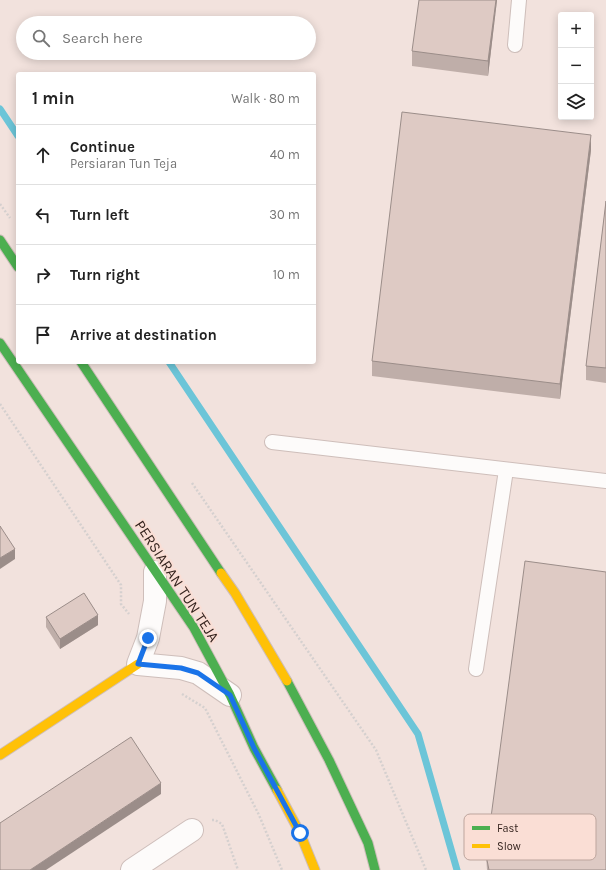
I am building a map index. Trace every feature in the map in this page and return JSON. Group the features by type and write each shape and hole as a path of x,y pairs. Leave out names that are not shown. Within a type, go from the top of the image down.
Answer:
{"main road":[{"path":"0,240 16,264"},
{"name":"PERSIARAN TUN TEJA","path":"0,344 194,628 230,695 254,748 300,833 315,870"},
{"path":"82,364 235,593 285,678 332,767 368,843 375,870"},
{"path":"0,754 138,664"}],"street":[{"path":"155,572 155,601 148,638 138,664 181,668 198,673 230,695"},
{"path":"132,870 192,830"}],"lane":[{"path":"514,45 519,0"},
{"path":"272,442 606,481"},
{"path":"476,670 506,470"}],"path":[{"path":"0,404 121,585 121,604"},
{"path":"190,480 376,750 426,870"},
{"path":"181,694 204,708 259,815 282,870"},
{"path":"192,830 206,821 215,820 222,824 238,870"}],"building":[{"path":"419,0 496,0 488,61 412,51"},
{"path":"402,112 591,135 560,384 372,361"},
{"path":"606,201 606,368 586,366"},
{"path":"0,526 15,549 0,558"},
{"path":"525,561 606,572 606,870 489,870 487,860 596,860 596,814 491,814"},
{"path":"84,593 98,615 60,639 46,617"},
{"path":"131,737 161,783 30,870 0,870 0,823"}],"waterway":[{"path":"0,109 16,133"},
{"path":"170,364 418,734 457,870"}],"traffic: fast":[{"path":"0,240 16,264"},
{"path":"0,343 194,628 230,695 254,748 277,790"},
{"path":"82,364 221,573"},
{"path":"287,681 329,760 368,843 375,870"}],"traffic: slow":[{"path":"221,573 235,593 287,681"},
{"path":"0,755 138,664"},
{"path":"277,790 300,833 315,870"}],"route":[{"path":"148,638 138,664 181,668 198,673 230,695 254,748 300,833"}]}
